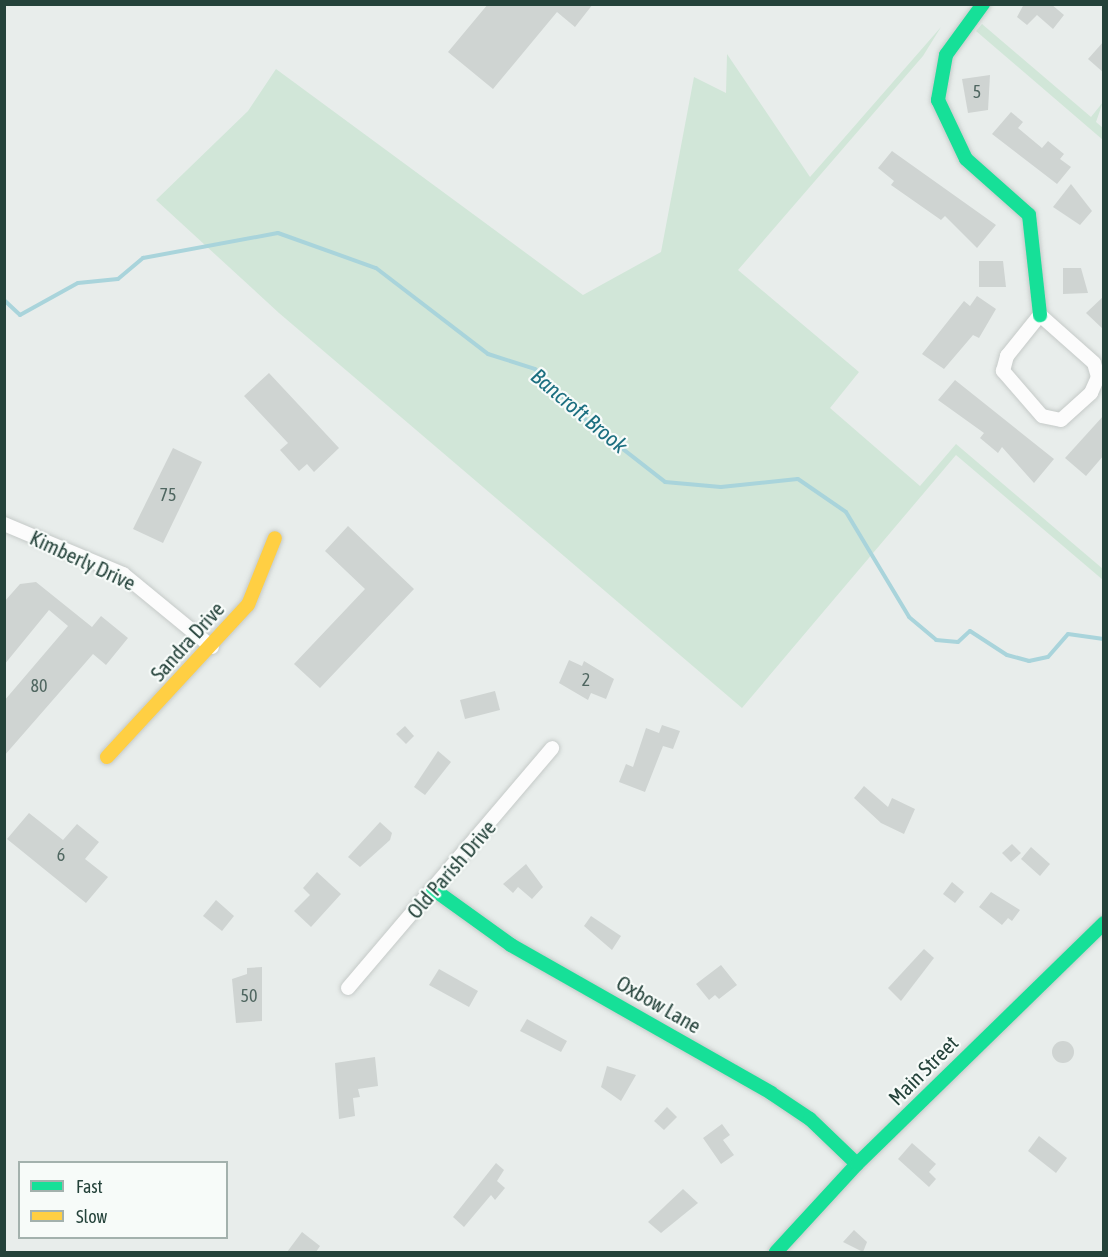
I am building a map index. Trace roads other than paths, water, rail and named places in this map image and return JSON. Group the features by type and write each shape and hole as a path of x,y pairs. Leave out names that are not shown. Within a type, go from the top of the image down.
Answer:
{"street":[{"path":"983,4 946,55 938,100 951,138 966,159 1029,216 1035,233 1040,315 1007,356 1003,371 1042,416 1061,420 1091,393 1098,377 1094,363 1040,315"},
{"name":"Kimberly Drive","path":"4,524 123,574 212,647"},
{"name":"Sandra Drive","path":"107,757 249,605 274,537"},
{"name":"Old Parish Drive","path":"348,988 552,748"},
{"name":"Oxbow Lane","path":"433,889 511,945 771,1092 810,1119 857,1164"},
{"name":"Main Street","path":"776,1252 857,1164 1104,923"}],"waterway":[{"name":"Bancroft Brook","path":"4,300 20,315 78,283 118,279 143,258 278,233 376,268 488,354 535,369 587,421 665,482 721,487 798,479 846,512 909,617 936,640 958,642 970,631 1007,655 1029,661 1048,657 1068,634 1104,639"}]}
